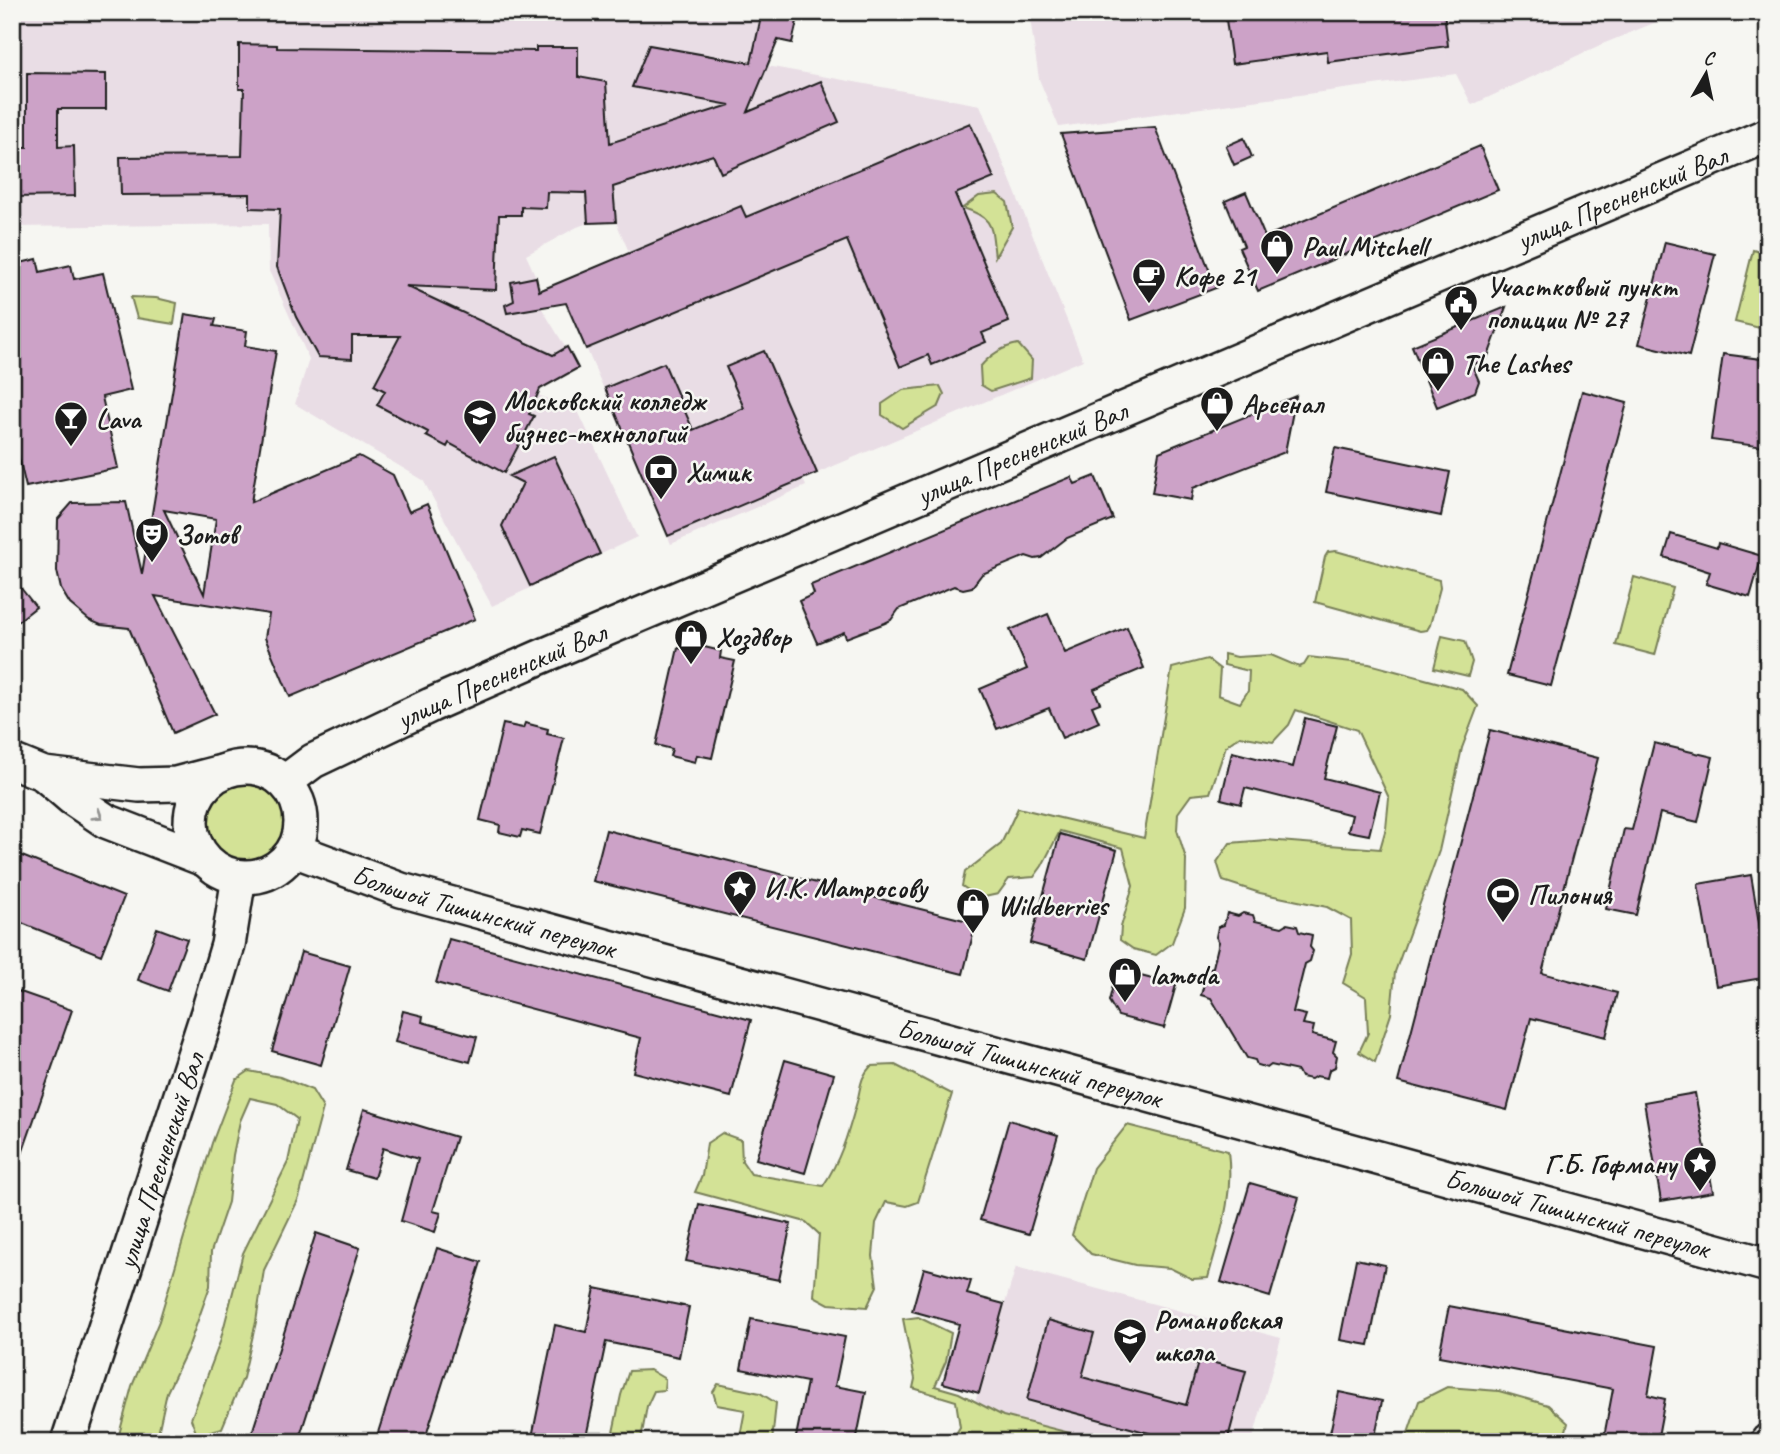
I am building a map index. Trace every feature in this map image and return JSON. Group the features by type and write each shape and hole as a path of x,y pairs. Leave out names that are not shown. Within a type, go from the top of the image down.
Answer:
{"main road":[{"name":"улица Пресненский Вал","path":"285,782 313,761 431,705 1768,135"},
{"path":"12,761 44,774 97,782 176,785 237,767 263,769 285,782 293,792 301,815 299,839 286,861 264,874 239,877 226,874 204,859 106,821 72,798 44,774"},
{"path":"204,859 194,839 190,817 201,789 212,778 225,771"},
{"name":"Большой Тишинский переулок","path":"294,850 382,884 1768,1265"},
{"name":"улица Пресненский Вал","path":"68,1442 208,1012 228,945 239,877"}],"shaded area":[{"path":"12,12 799,12 792,43 757,35 751,64 649,45 632,86 767,66 980,105 1083,360 803,479 806,486 671,544 558,283 629,252 616,222 588,223 577,227 526,255 536,277 541,307 578,368 541,389 538,395 578,411 637,537 492,606 423,480 295,404 309,359 269,271 268,224 12,227"},
{"path":"1029,12 1681,12 1600,45 1472,105 1456,74 1059,127 1039,79"},
{"name":"Романовская школа","path":"1016,1267 1281,1338 1252,1442 963,1442"}],"green space":[{"path":"997,194 1007,202 1012,227 995,257 990,225 981,216 963,208 979,196"},
{"path":"1753,250 1768,254 1768,330 1735,322"},
{"path":"131,297 156,298 177,303 174,324 137,318"},
{"path":"1018,344 1032,360 1031,378 991,391 981,385 980,367 992,355"},
{"path":"940,386 944,394 939,406 902,428 882,415 882,404 903,390"},
{"path":"1336,551 1439,580 1440,588 1427,630 1420,631 1315,602 1325,557 1328,552"},
{"path":"1634,577 1673,588 1655,655 1616,645"},
{"path":"1442,636 1465,641 1472,662 1468,676 1434,668"},
{"path":"1224,654 1237,657 1271,655 1299,667 1304,665 1309,657 1369,664 1462,689 1478,706 1462,748 1439,851 1395,972 1391,1014 1375,1062 1359,1052 1368,1033 1366,997 1343,983 1352,954 1351,920 1327,907 1260,893 1223,881 1217,862 1230,843 1266,840 1380,849 1386,828 1389,798 1357,730 1296,710 1289,725 1273,742 1240,736 1226,746 1210,793 1191,795 1178,813 1177,830 1186,859 1185,908 1172,943 1156,955 1133,949 1120,940 1133,886 1123,848 1060,831 1034,877 1009,879 998,894 980,898 962,886 965,872 1001,844 1018,808 1144,838 1172,668 1207,659 1220,669 1218,695 1240,703 1248,691 1249,671 1224,665"},
{"path":"246,775 264,779 280,789 290,805 294,823 290,841 280,857 264,867 246,871 228,867 212,857 202,841 198,823 202,805 212,789 228,779"},
{"path":"895,1065 952,1094 918,1202 907,1206 886,1202 876,1223 873,1256 877,1286 867,1307 829,1304 814,1296 819,1234 806,1222 695,1192 702,1176 707,1143 722,1133 741,1140 742,1161 751,1174 823,1186 843,1147 864,1075 871,1066"},
{"path":"249,1071 280,1077 312,1090 323,1108 299,1198 264,1270 243,1378 222,1428 197,1435 191,1419 220,1342 243,1253 288,1162 297,1119 277,1104 250,1098 240,1121 228,1202 211,1252 210,1286 188,1348 167,1392 158,1433 191,1435 200,1442 117,1442 132,1386 159,1321 212,1143 236,1080"},
{"path":"1127,1125 1228,1151 1227,1200 1208,1278 1192,1279 1170,1268 1135,1265 1091,1254 1072,1235 1093,1168"},
{"path":"918,1317 951,1333 946,1361 935,1386 959,1393 1003,1416 1105,1442 951,1442 960,1427 956,1401 913,1388 915,1379 903,1319"},
{"path":"650,1370 665,1379 664,1390 654,1391 647,1406 641,1439 643,1442 611,1442 629,1371"},
{"path":"718,1384 760,1393 776,1403 772,1442 739,1442 745,1410 717,1405 713,1392"},
{"path":"1447,1387 1499,1391 1548,1405 1568,1423 1563,1442 1405,1442 1419,1401"}],"building":[{"path":"762,12 798,17 792,43 778,40 748,112 821,81 839,122 721,173 713,155 613,187 616,222 588,223 586,193 547,192 546,208 521,207 521,215 499,215 496,290 406,286 553,355 567,347 578,368 540,389 529,414 534,416 504,473 449,443 447,447 426,436 428,432 377,405 385,391 374,385 400,336 352,336 352,359 318,357 296,317 277,267 280,209 250,208 250,194 121,195 120,157 242,156 244,89 239,89 239,44 277,45 277,48 536,51 536,47 578,47 578,77 606,82 610,143 730,105 632,87 649,45 751,63"},
{"path":"1225,12 1444,12 1448,46 1328,62 1327,51 1232,64"},
{"path":"27,73 106,74 106,109 58,109 58,147 74,146 75,196 12,197 12,159 20,159 20,147 27,147"},
{"path":"970,123 994,178 955,194 1009,322 982,333 986,342 932,365 928,355 900,367 847,240 586,349 566,303 507,313 505,305 514,301 511,282 536,277 539,291 741,206 746,217"},
{"path":"1155,127 1216,288 1131,320 1061,134"},
{"path":"1244,138 1252,157 1234,165 1226,146"},
{"path":"1480,146 1498,190 1258,291 1239,248 1244,246 1225,201 1246,192 1265,237"},
{"path":"1665,242 1715,254 1689,356 1639,344"},
{"path":"37,259 40,272 71,265 74,279 103,273 131,390 102,397 118,468 26,487 12,429 12,265"},
{"path":"1506,307 1487,359 1472,365 1479,381 1475,392 1437,407 1412,346"},
{"path":"185,314 216,319 214,326 247,331 245,346 276,351 251,502 359,456 393,475 409,512 427,504 475,619 290,697 265,638 269,614 155,596 215,714 173,733 129,628 101,625 89,620 70,604 61,589 57,571 58,519 72,503 126,502 142,574","holes":["164,510 216,519 204,594"]},
{"path":"764,351 817,473 668,536 605,388 664,363 693,430 744,408 726,367"},
{"path":"1723,354 1768,360 1768,420 1764,447 1711,440"},
{"path":"1582,391 1627,403 1551,686 1507,675"},
{"path":"1296,396 1285,452 1193,488 1191,500 1152,493 1159,452"},
{"path":"1335,448 1450,472 1441,516 1326,492"},
{"path":"554,456 600,554 530,586 502,526 523,483 509,476"},
{"path":"1095,476 1113,519 1067,538 1041,558 1026,556 982,574 972,587 963,589 954,586 899,609 891,620 885,623 846,638 844,632 817,643 799,601 814,594 811,585 1071,477 1075,484"},
{"path":"1671,534 1717,548 1718,543 1762,556 1750,597 1706,584 1710,572 1664,557"},
{"path":"12,577 36,607 12,626"},
{"path":"1048,614 1065,653 1127,627 1144,668 1094,689 1100,703 1092,706 1099,722 1062,738 1049,708 997,729 980,689 1027,669 1010,630"},
{"path":"696,645 721,651 720,658 735,661 712,758 697,755 695,762 670,756 672,749 656,745 678,648 695,652"},
{"path":"1305,718 1337,726 1324,778 1380,792 1369,835 1348,831 1352,815 1245,788 1241,804 1221,799 1232,752 1293,767"},
{"path":"525,723 548,729 547,734 564,738 540,834 522,830 520,837 499,832 500,825 480,820 503,724 523,728"},
{"path":"1490,730 1598,758 1542,973 1617,993 1606,1037 1531,1018 1507,1110 1398,1082"},
{"path":"1654,743 1713,757 1698,822 1660,813 1636,915 1606,909 1624,829 1632,830"},
{"path":"606,830 976,923 963,974 593,881"},
{"path":"1060,834 1117,850 1087,959 1030,943"},
{"path":"12,852 124,897 101,955 12,919"},
{"path":"1751,875 1768,977 1716,986 1698,884"},
{"path":"1227,913 1238,916 1243,913 1253,915 1255,921 1282,927 1287,924 1297,926 1299,932 1312,935 1310,947 1313,951 1310,961 1305,964 1293,1012 1306,1015 1303,1024 1314,1026 1312,1035 1336,1041 1333,1052 1337,1056 1335,1067 1329,1070 1327,1078 1316,1076 1311,1079 1301,1077 1298,1071 1257,1065 1255,1060 1247,1058 1211,998 1201,995 1208,969 1213,967 1219,942 1216,937 1218,927 1224,925"},
{"path":"157,928 187,939 168,991 138,980"},
{"path":"449,939 751,1020 731,1097 633,1072 641,1038 436,983"},
{"path":"301,952 350,966 321,1065 272,1051"},
{"path":"1117,970 1176,985 1164,1028 1118,1016 1109,1001"},
{"path":"12,989 72,1010 15,1174 12,1174"},
{"path":"403,1011 423,1016 422,1022 477,1037 470,1062 395,1042"},
{"path":"785,1060 834,1074 805,1173 756,1159"},
{"path":"1695,1093 1713,1192 1661,1201 1644,1102"},
{"path":"364,1109 456,1137 433,1211 441,1213 435,1232 401,1221 418,1159 383,1148 374,1178 346,1170"},
{"path":"1009,1120 1058,1135 1029,1234 980,1220"},
{"path":"1250,1183 1299,1197 1270,1297 1221,1282"},
{"path":"699,1204 791,1224 779,1280 686,1261"},
{"path":"316,1233 360,1248 298,1442 249,1442"},
{"path":"437,1248 481,1262 424,1442 375,1442"},
{"path":"1356,1259 1385,1265 1369,1345 1340,1340"},
{"path":"924,1268 971,1281 967,1294 1004,1304 979,1393 943,1383 959,1324 912,1311"},
{"path":"595,1288 689,1307 679,1357 606,1342 585,1442 531,1442 555,1325 586,1332"},
{"path":"1449,1306 1657,1346 1648,1395 1665,1399 1657,1442 1603,1442 1613,1389 1439,1356"},
{"path":"751,1319 845,1337 835,1386 866,1392 856,1442 795,1442 807,1382 741,1369"},
{"path":"1048,1320 1094,1333 1082,1377 1186,1405 1199,1359 1246,1371 1227,1442 1182,1442 1027,1400"},
{"path":"1339,1392 1382,1401 1374,1442 1328,1442"}],"place":[{"name":"Paul Mitchell","path":"1277,276"},
{"name":"Кофе 21","path":"1149,305"},
{"name":"Участковый пункт полиции № 27","path":"1461,332"},
{"name":"The Lashes","path":"1438,393"},
{"name":"Арсенал","path":"1217,433"},
{"name":"Московский колледж бизнес-технологий","path":"480,446"},
{"name":"Lava","path":"71,448"},
{"name":"Химик","path":"661,501"},
{"name":"Зотов","path":"152,564"},
{"name":"Хоздвор","path":"691,666"},
{"name":"И.К. Матросову","path":"740,917"},
{"name":"Пилония","path":"1503,924"},
{"name":"Wildberries","path":"973,935"},
{"name":"lamoda","path":"1125,1004"},
{"name":"Г.Б. Гофману","path":"1700,1193"},
{"name":"Романовская школа","path":"1130,1365"}]}
